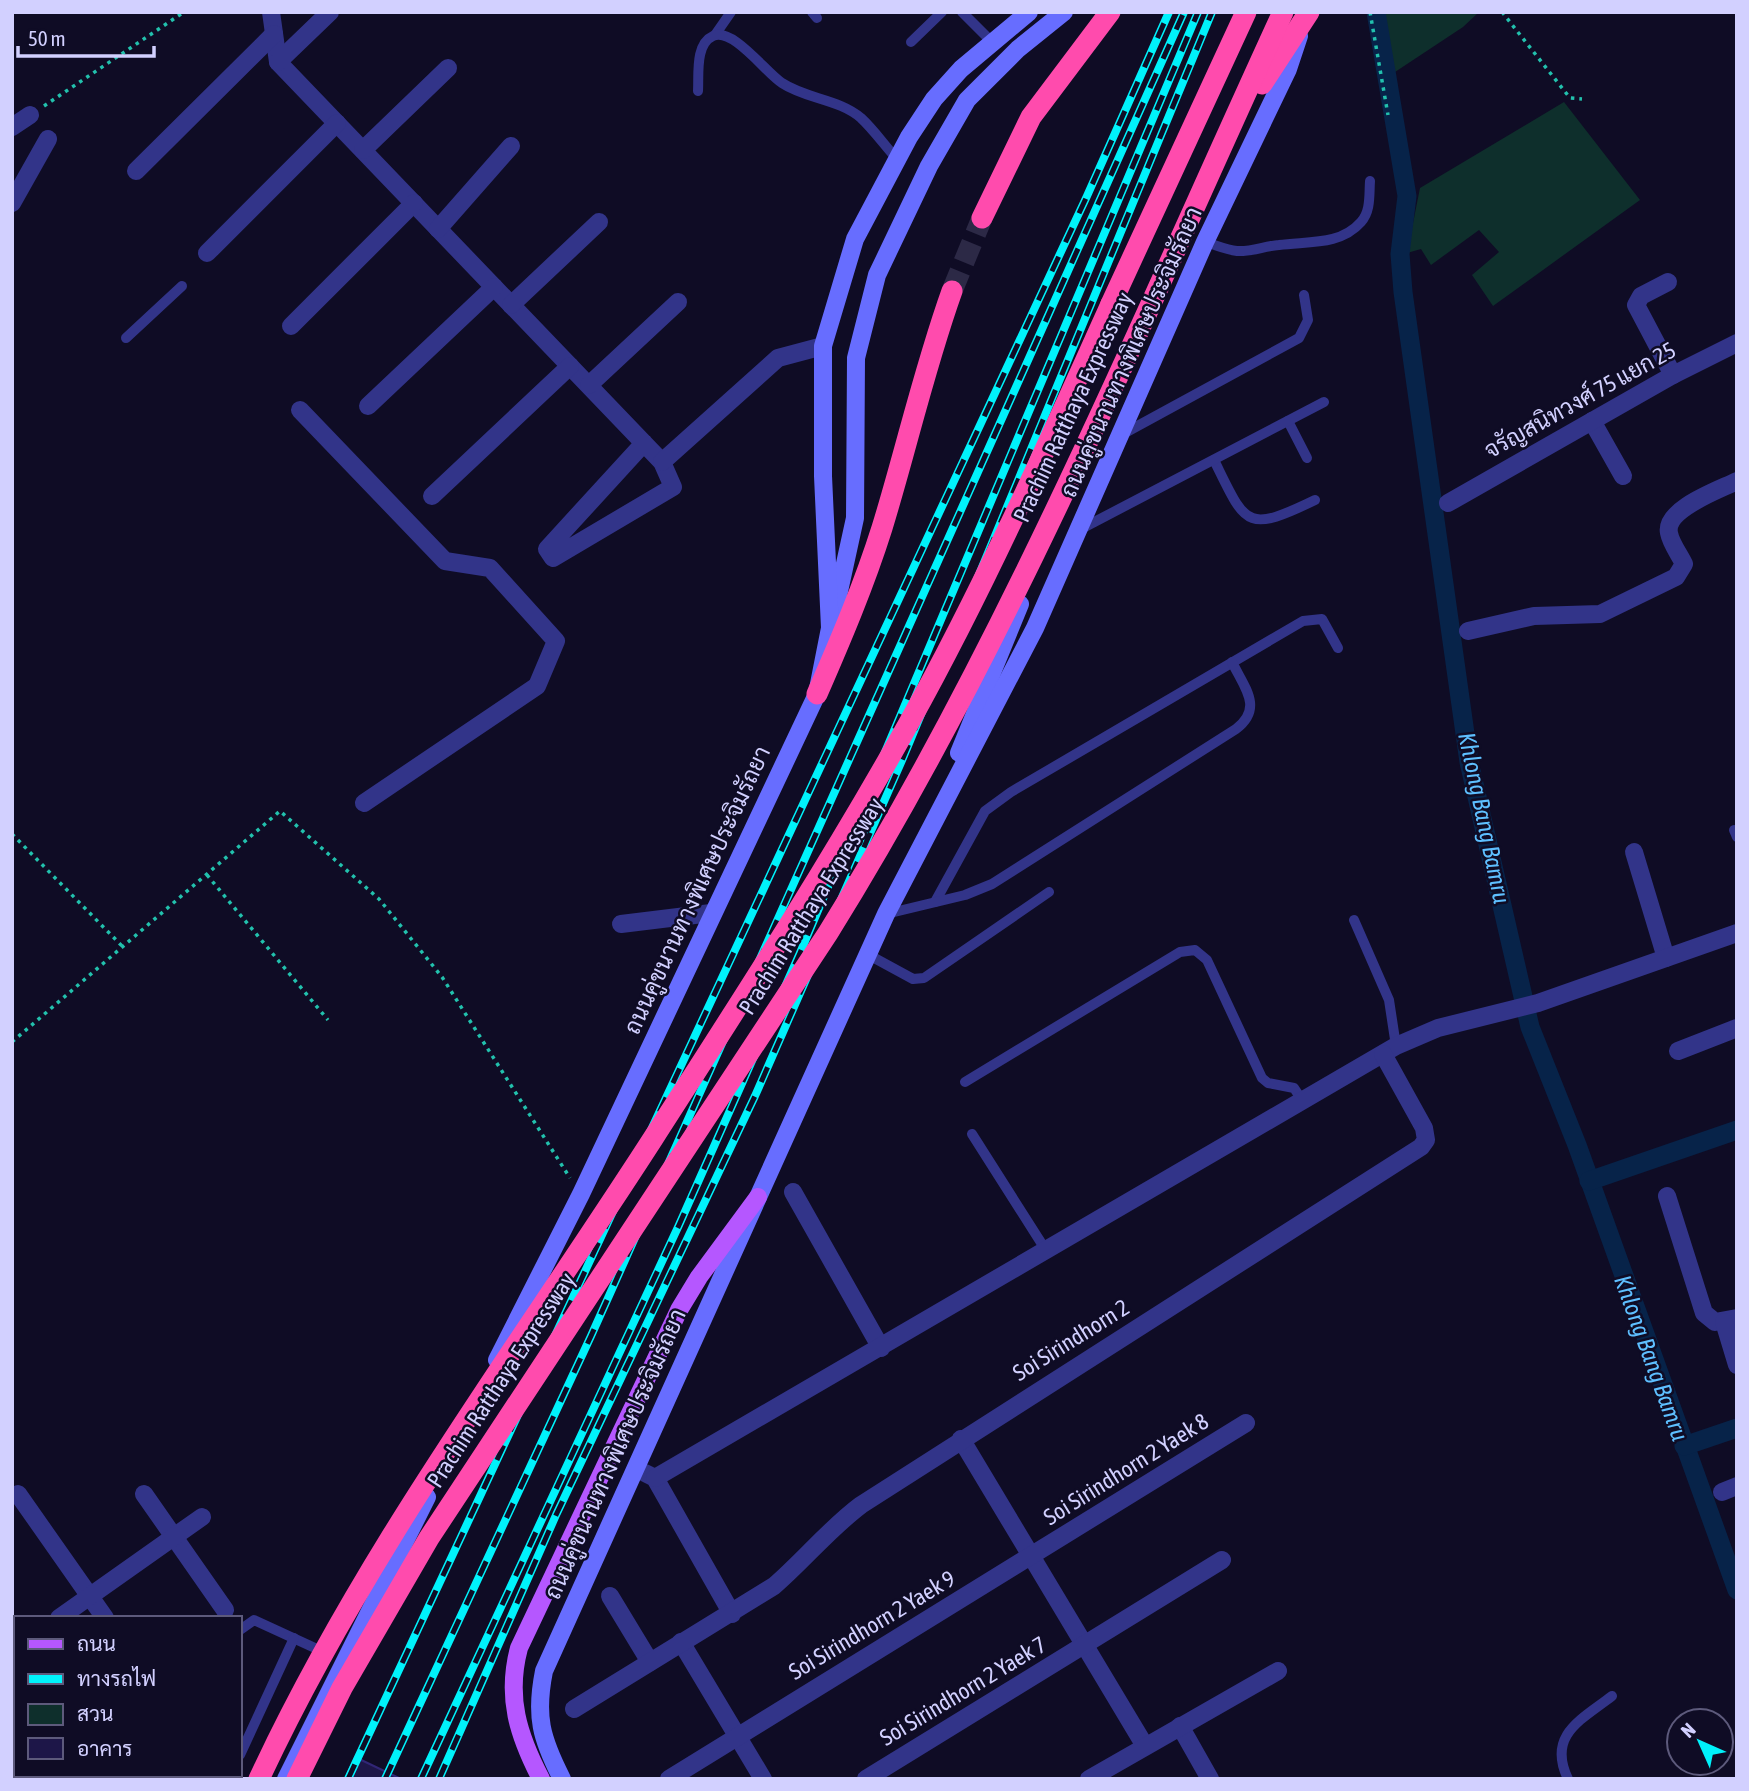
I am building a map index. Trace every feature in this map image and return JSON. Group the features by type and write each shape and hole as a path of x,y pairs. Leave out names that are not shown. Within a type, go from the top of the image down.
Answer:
{"highway":[{"path":"982,219 1031,117 1110,12"},
{"name":"Prachim Ratthaya Expressway","path":"260,1779 310,1677 377,1563 791,922 911,718 1039,464 1246,12"},
{"name":"Prachim Ratthaya Expressway","path":"297,1779 342,1688 429,1538 828,933 889,836 946,733 1008,607 1282,12"},
{"path":"1259,88 1307,12"},
{"path":"817,694 859,594 877,542 935,338 952,291"}],"main road":[{"name":"ถนนคู่ขนานทางพิเศษประจิมรัถยา","path":"286,1779 343,1661 581,1194 711,913 817,694 830,628 823,476 823,345 855,239 897,159 934,99 961,69 1029,12"},
{"path":"830,628 846,568 855,518 856,358 877,275 947,131 967,100 992,73 1064,12"},
{"path":"935,816 1008,631 1259,88 1282,12"},
{"name":"ถนนคู่ขนานทางพิเศษประจิมรัถยา","path":"561,1778 546,1748 539,1723 539,1699 544,1671 867,954 935,816 1010,680 1079,530 1205,243 1288,69 1307,12"},
{"path":"541,1779 516,1723 513,1671 519,1648 679,1310 699,1277 758,1197"}],"street":[{"path":"271,12 278,62 589,385 644,443 662,462 673,487 553,558 547,549 644,443"},
{"path":"278,62 330,12"},
{"path":"136,171 274,34"},
{"path":"363,150 448,68"},
{"path":"12,127 30,115"},
{"path":"207,253 337,123"},
{"path":"12,203 48,139"},
{"path":"438,229 511,146"},
{"path":"291,326 414,203"},
{"path":"512,305 599,222"},
{"path":"1668,282 1641,296 1636,305 1673,375"},
{"path":"369,406 494,287"},
{"path":"589,385 678,302"},
{"path":"662,462 778,358 823,345"},
{"name":"จรัญสนิทวงศ์ 75 แยก 25","path":"1448,503 1673,375 1736,346"},
{"path":"432,496 570,366"},
{"path":"300,410 446,561 490,568 556,641 537,686 364,803"},
{"path":"1592,421 1623,475"},
{"path":"1468,631 1534,616 1600,614 1676,578 1684,564 1669,532 1670,523 1680,509 1737,481"},
{"path":"1634,852 1666,958"},
{"path":"621,924 711,913"},
{"path":"655,1478 1390,1050 1456,1022 1511,1012 1737,933"},
{"path":"1678,1052 1737,1028"},
{"name":"Soi Sirindhorn 2","path":"574,1709 733,1614 783,1578 839,1522 961,1439 1421,1147 1426,1140 1424,1128 1390,1050"},
{"path":"793,1192 881,1348"},
{"path":"1667,1196 1704,1313 1710,1321 1731,1320 1737,1365"},
{"name":"Soi Sirindhorn 2 Yaek 8","path":"1032,1557 1246,1423"},
{"path":"961,1439 1145,1746"},
{"path":"636,1468 655,1478 733,1614"},
{"path":"18,1494 104,1616"},
{"path":"144,1494 225,1610"},
{"path":"63,1616 202,1517"},
{"name":"Soi Sirindhorn 2 Yaek 9","path":"669,1779 1032,1557"},
{"name":"Soi Sirindhorn 2 Yaek 7","path":"866,1779 1223,1560"},
{"path":"610,1597 650,1662"},
{"path":"681,1643 763,1779"},
{"path":"1089,1779 1278,1671"},
{"path":"1180,1726 1210,1779"}],"lane":[{"path":"698,91 700,54 705,42 715,35 731,12"},
{"path":"911,42 942,12"},
{"path":"962,12 993,43"},
{"path":"715,35 725,36 740,45 782,83 860,117 897,159"},
{"path":"1205,243 1234,251 1254,251 1277,245 1329,241 1347,234 1362,222 1369,207 1370,181"},
{"path":"126,338 182,286"},
{"path":"1121,435 1299,338 1308,320 1304,295"},
{"path":"1079,530 1324,402"},
{"path":"1288,421 1307,458"},
{"path":"1214,460 1239,512 1249,519 1258,521 1279,517 1315,500"},
{"path":"935,902 985,811 1011,792 1303,621 1314,617 1327,624 1338,648"},
{"path":"886,914 965,895 992,884 1244,723 1250,716 1249,698 1232,662"},
{"path":"867,954 913,979 924,978 1049,892"},
{"path":"1354,920 1390,1000 1390,1050"},
{"path":"965,1082 1180,953 1195,950 1207,960 1262,1078 1268,1083 1294,1088 1302,1100"},
{"path":"972,1134 1047,1252"},
{"path":"242,1629 254,1620 343,1661"},
{"path":"242,1751 294,1638"},
{"path":"1568,1779 1559,1757 1561,1741 1579,1721 1612,1696"}],"path":[{"path":"30,115 184,12"},
{"path":"1370,12 1388,115"},
{"path":"1502,12 1570,99 1582,99"},
{"path":"12,1042 272,815 280,811 379,899 442,977 581,1194"},
{"path":"12,834 123,947"},
{"path":"206,875 328,1020"}],"green space":[{"path":"1383,12 1479,12 1463,27 1395,72"},
{"path":"1564,102 1640,200 1493,306 1472,275 1499,252 1479,230 1431,265 1421,249 1407,253 1420,188"}],"building":[{"path":"355,1757 401,1779 345,1779"}],"waterway":[{"name":"Khlong Bang Bamru","path":"1376,12 1407,196 1400,254 1403,292 1469,762 1530,1027 1577,1145 1737,1590"},
{"path":"1589,1181 1737,1130"},
{"path":"1684,1446 1737,1428"}],"tunnel":[{"path":"952,291 982,218"}],"railway":[{"path":"348,1779 1087,196 1169,12"},
{"path":"385,1779 591,1336 1184,12"},
{"path":"421,1779 679,1225 800,953 1198,12"},
{"path":"439,1779 556,1515 755,1096 903,758 1212,12"}]}
